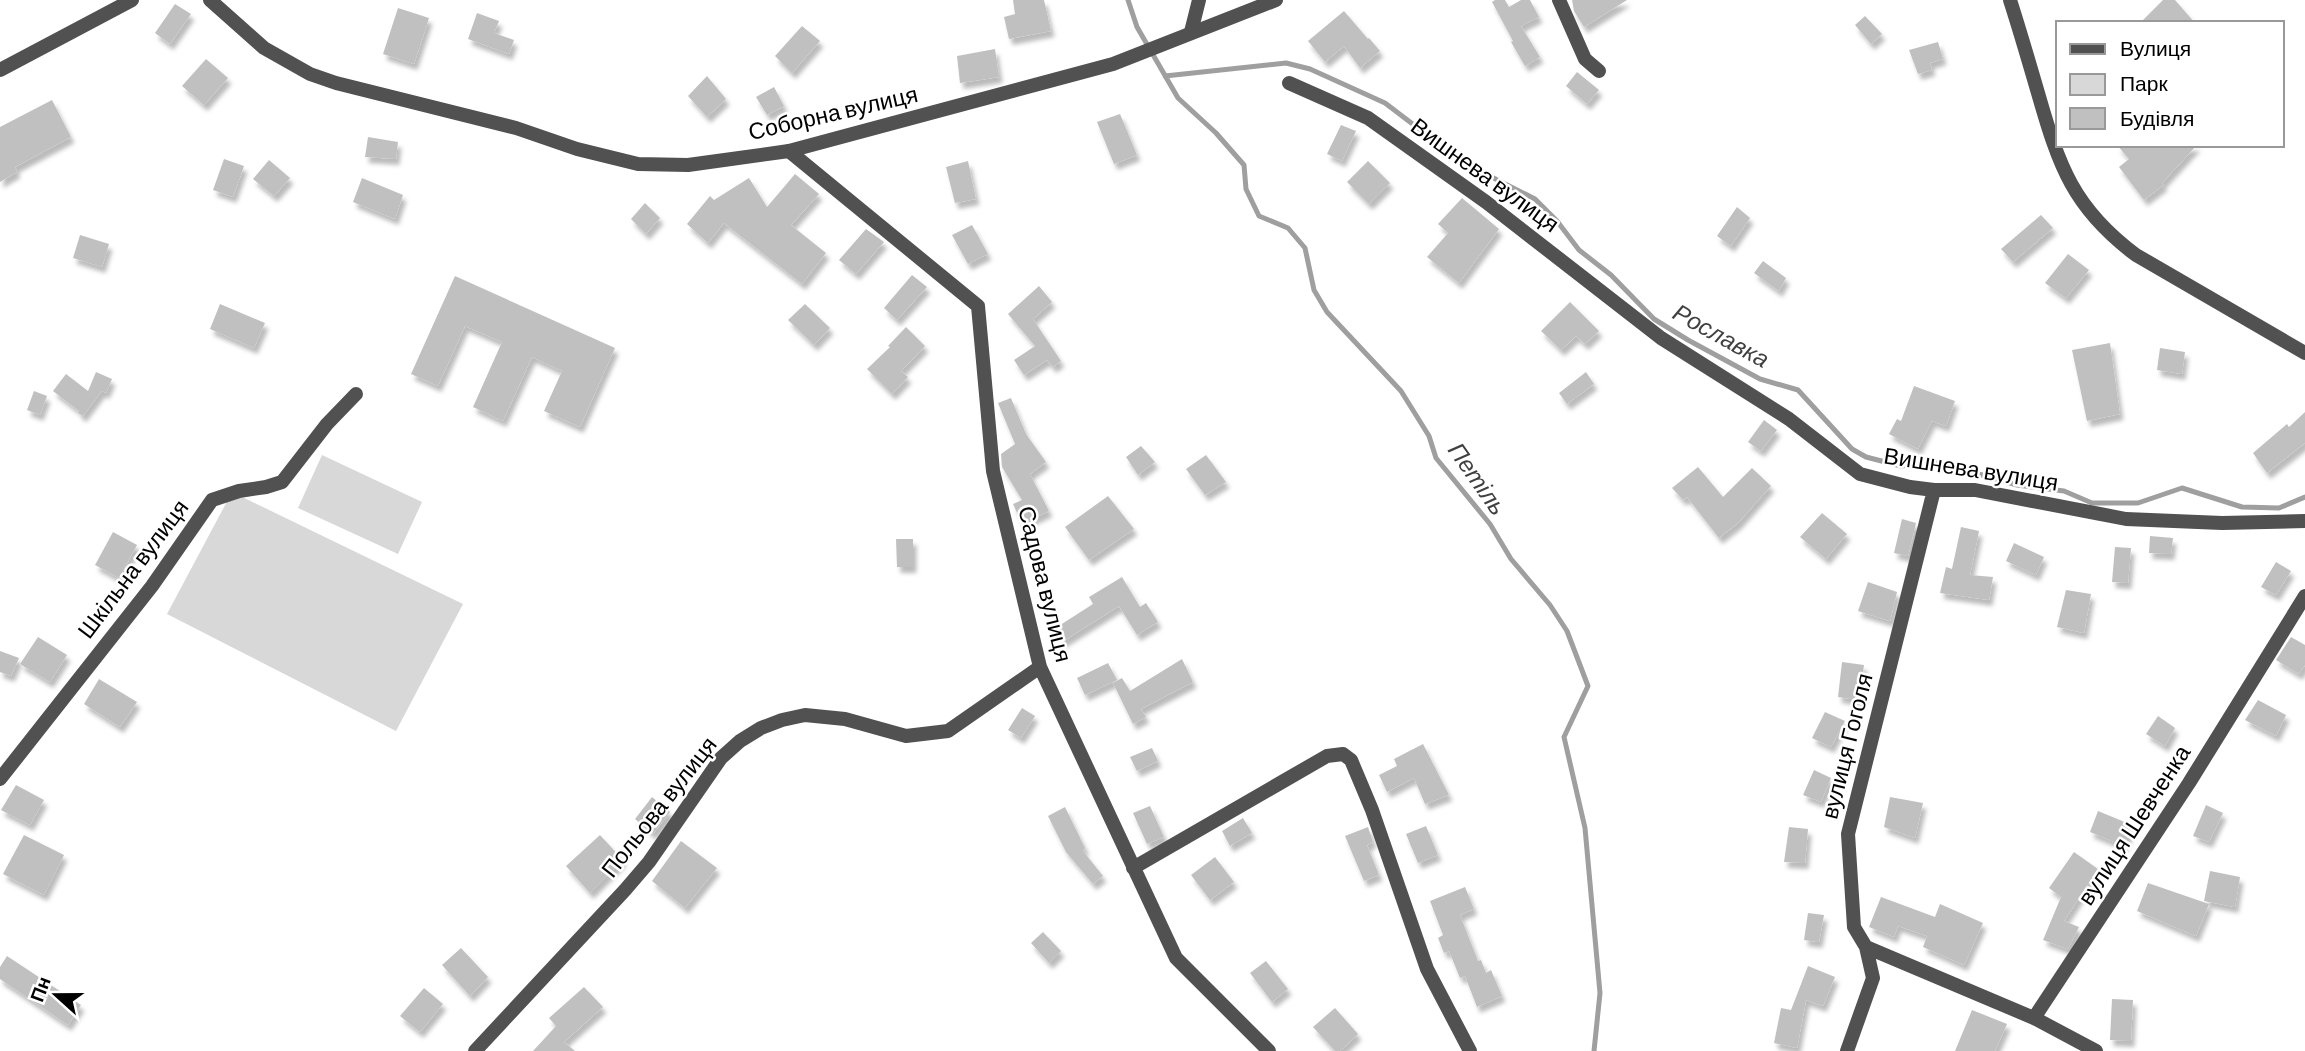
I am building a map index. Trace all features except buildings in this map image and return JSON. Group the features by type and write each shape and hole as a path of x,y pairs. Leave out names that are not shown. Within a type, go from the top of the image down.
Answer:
{"street":[{"path":"0,70 132,0"},
{"name":"Соборна вулиця","path":"210,0 264,48 310,74 336,83 516,128 589,152 638,164 688,165 789,151 1113,64 1276,0"},
{"path":"1184,36 1199,0"},
{"path":"1559,0 1585,59 1598,71"},
{"path":"2011,0 2054,149 2072,186 2098,222 2136,255 2305,353"},
{"name":"Вишнева вулиця","path":"1289,83 1368,118 1486,202 1661,338 1789,419 1860,474 1910,486 1934,490 1975,490 2126,519 2222,523 2305,521"},
{"name":"Садова вулиця","path":"789,151 978,306 992,471 1040,667 1176,958 1269,1051"},
{"name":"Шкільна вулиця","path":"0,779 152,586 212,500 282,482 327,424 356,394"},
{"name":"вулиця Гоголя","path":"1847,1051 1873,978 1866,947 1854,927 1848,834 1934,490"},
{"name":"вулиця Шевченка","path":"2034,1018 2189,783 2305,596"},
{"name":"Польова вулиця","path":"475,1051 649,862 721,758 740,741 761,728 805,715 845,719 906,737 948,731 1040,667"},
{"path":"1133,868 1327,756 1343,754 1351,760 1372,810 1427,969 1470,1051"},
{"path":"1866,947 2034,1018 2096,1051"}],"green space":[{"path":"322,455 422,502 398,554 298,508"},
{"path":"232,492 463,604 396,731 167,614"}],"waterway":[{"name":"Петіль","path":"1128,0 1137,27 1178,98 1216,133 1244,165 1246,189 1259,216 1288,228 1305,248 1314,290 1327,312 1401,391 1429,436 1436,458 1490,524 1511,559 1550,605 1567,631 1588,686 1564,737 1585,828 1600,993 1594,1051"},
{"name":"Рославка","path":"1165,76 1286,63 1310,69 1385,103 1464,163 1535,199 1557,221 1579,250 1611,275 1654,319 1760,379 1798,390 1852,449 1866,457 1901,466 1940,463 2017,485 2064,491 2092,503 2138,503 2182,488 2242,507 2279,508 2305,497"}]}
